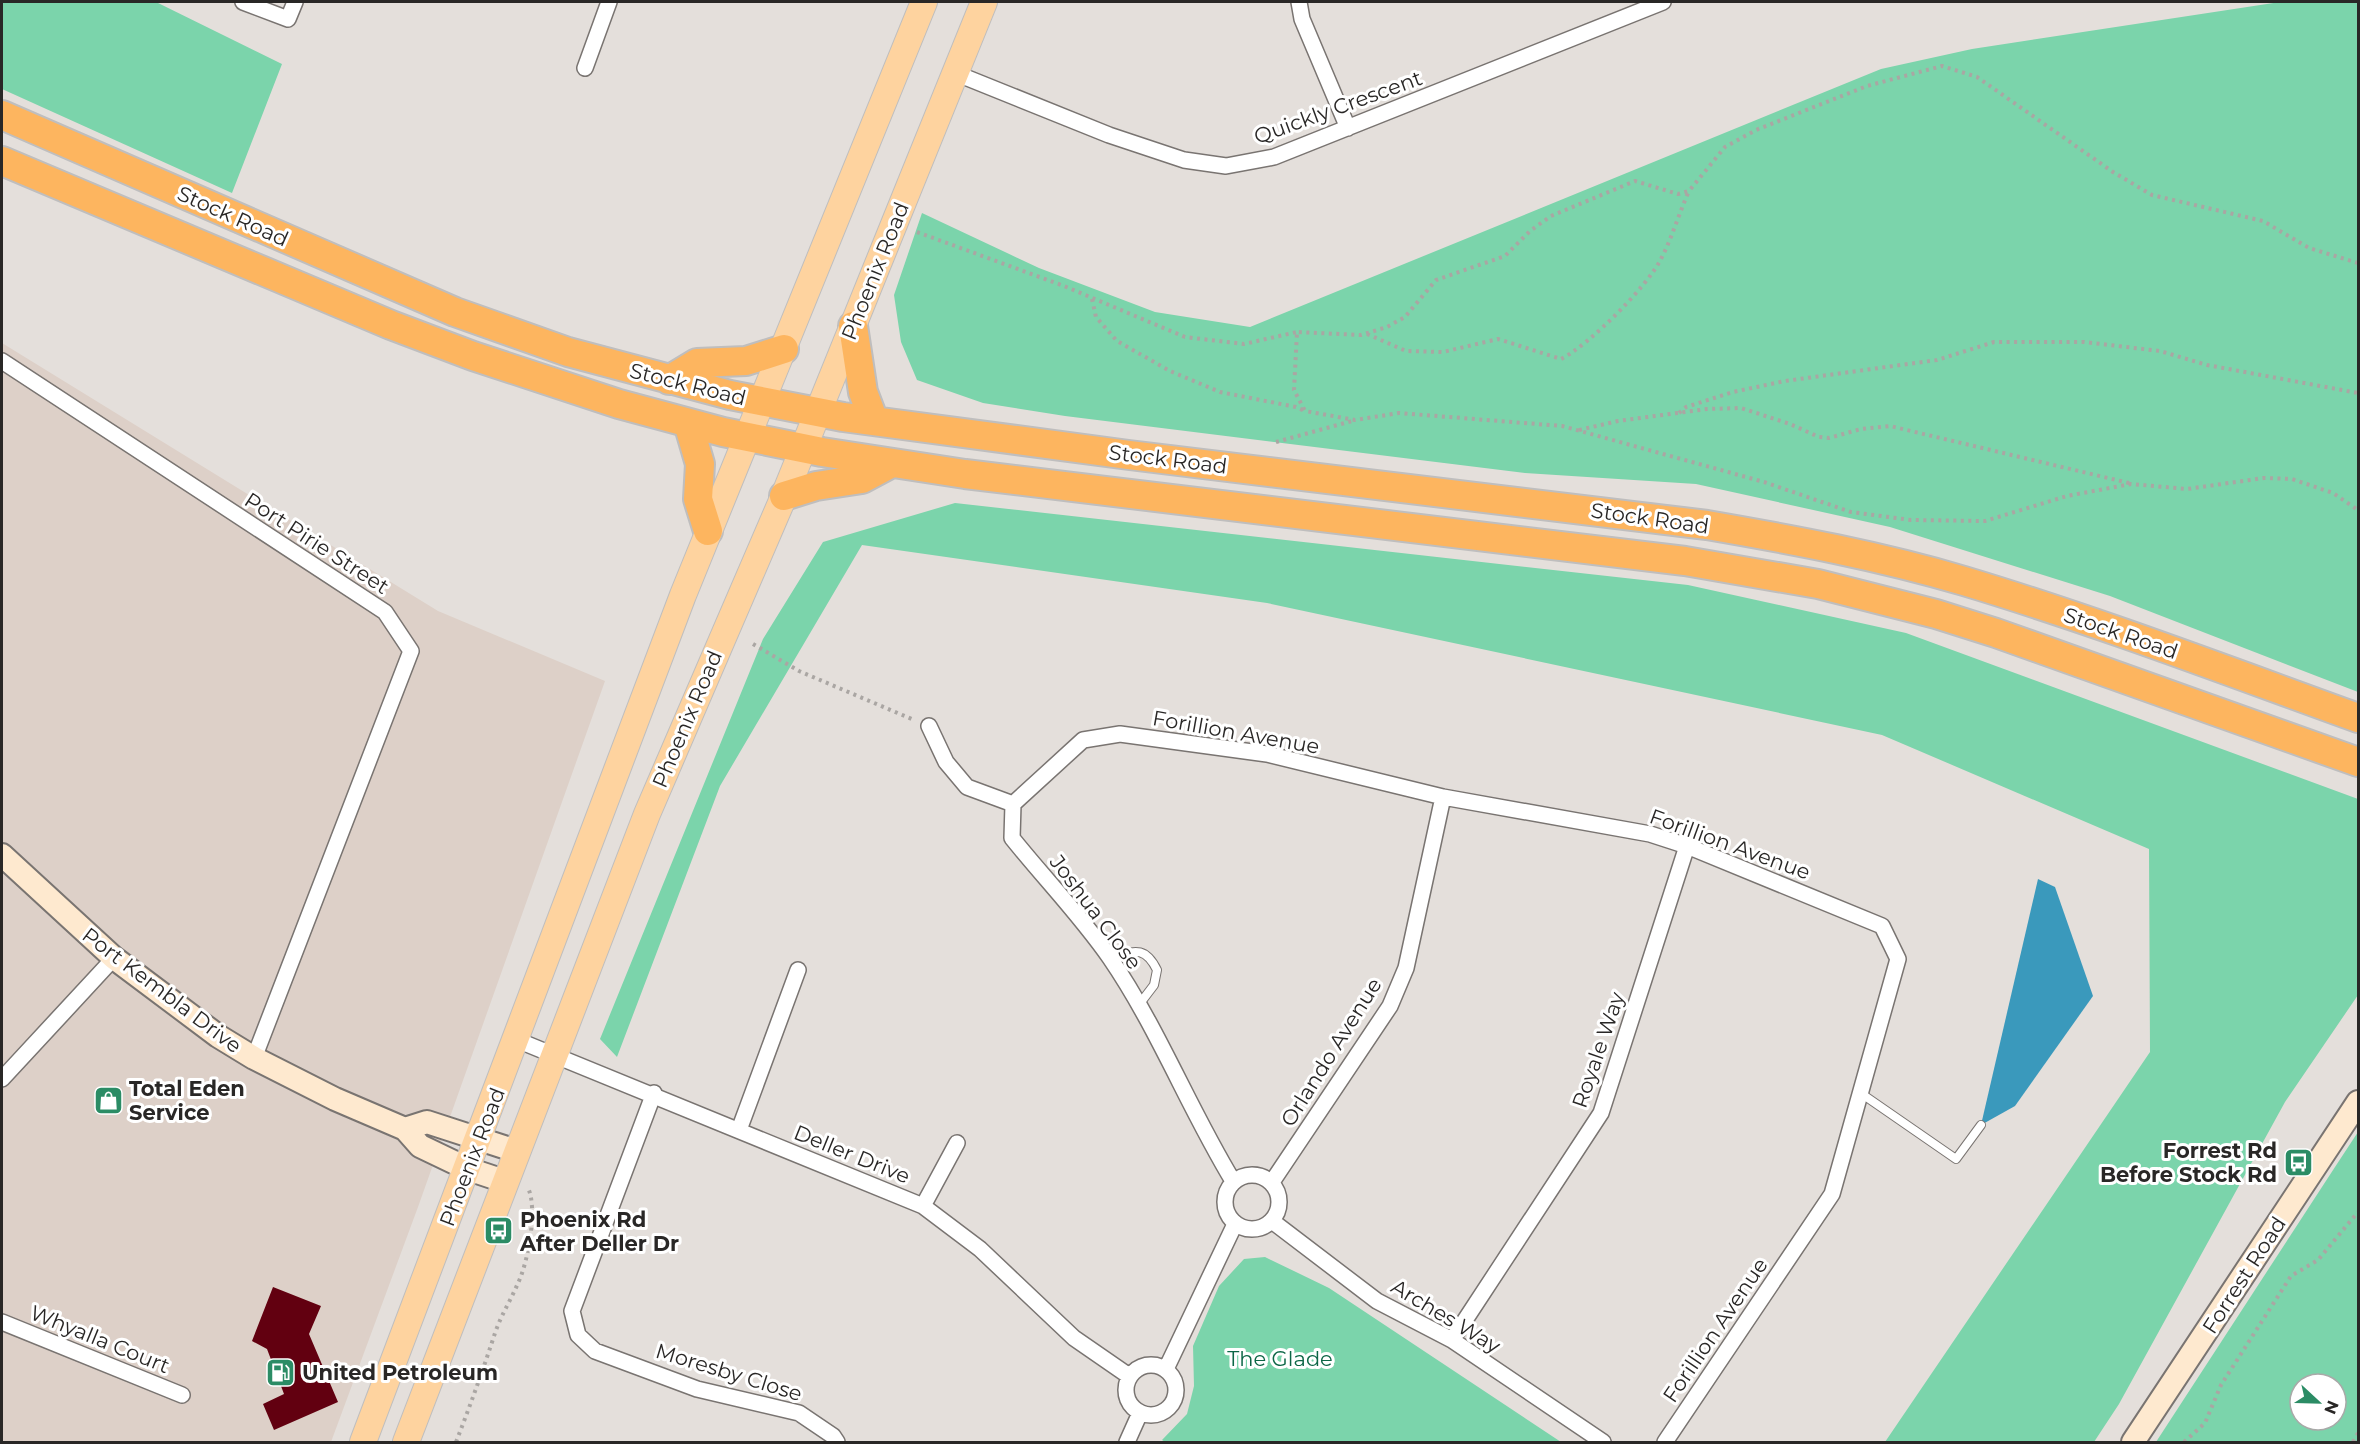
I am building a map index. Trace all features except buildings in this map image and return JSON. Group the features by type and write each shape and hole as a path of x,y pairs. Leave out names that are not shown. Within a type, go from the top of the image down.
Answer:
{"highway":[{"name":"Stock Road","path":"2,115 399,290 508,332 669,380 762,402 874,421 1707,525 1798,541 1881,559 1964,581 2159,646 2358,718"},
{"name":"Stock Road","path":"2,160 391,326 548,381 688,423 802,448 892,463 1685,561 1818,584 1936,614 2029,644 2358,762"},
{"path":"853,326 864,392 874,421"},
{"path":"669,380 697,363 746,361 784,349"},
{"path":"688,423 700,464 698,500 708,531"},
{"path":"784,496 816,486 862,479 892,463"}],"main road":[{"name":"Phoenix Road","path":"363,1443 708,531 924,2"},
{"name":"Phoenix Road","path":"406,1443 515,1183 516,1151 646,814 784,496 984,2"}],"street":[{"path":"243,2 288,19 295,2"},
{"path":"585,68 609,2"},
{"path":"1299,2 1302,19 1348,129"},
{"name":"Quickly Crescent","path":"955,73 1109,135 1184,160 1226,166 1274,157 1663,2"},
{"name":"Port Pirie Street","path":"2,361 385,612 411,651 254,1058"},
{"path":"929,726 946,762 967,787 1013,804"},
{"name":"Forillion Avenue","path":"1013,804 1083,740 1120,734 1267,754 1443,797 1650,834 1687,846 1882,926 1898,959 1862,1094 1832,1194 1665,1443"},
{"name":"Orlando Avenue","path":"1272,1182 1390,1006 1406,968 1443,797"},
{"name":"Joshua Close","path":"1013,804 1012,838 1109,958 1138,1006 1211,1145 1233,1181"},
{"name":"Royale Way","path":"1452,1340 1602,1113 1687,846"},
{"name":"Port Kembla Drive","path":"2,855 114,958 218,1036 254,1058 335,1100 405,1129 420,1146 468,1168 515,1183"},
{"path":"2,1079 114,958"},
{"path":"739,1130 798,970"},
{"name":"Deller Drive","path":"517,1040 654,1093 923,1206 981,1250 1074,1338 1129,1376"},
{"name":"Moresby Close","path":"654,1093 572,1311 578,1335 595,1351 697,1389 799,1413 833,1436 837,1443"},
{"name":"Forrest Road","path":"2133,1443 2357,1103"},
{"path":"405,1129 427,1122 516,1151"},
{"path":"923,1206 957,1143"},
{"path":"1247,1174 1262,1176 1272,1182 1278,1192 1279,1207 1272,1221 1259,1229 1246,1229 1235,1224 1226,1212 1224,1199 1233,1181 1247,1174"},
{"name":"Arches Way","path":"1272,1221 1377,1301 1452,1340 1603,1443"},
{"path":"1166,1369 1235,1224"},
{"name":"Whyalla Court","path":"2,1322 182,1395"},
{"path":"1153,1364 1166,1369 1174,1379 1177,1391 1173,1403 1158,1414 1140,1413 1131,1407 1126,1397 1125,1386 1129,1376 1139,1367 1146,1365 1153,1364"},
{"path":"1127,1443 1140,1413"}],"lane":[{"path":"1109,958 1139,951 1150,956 1157,970 1154,985 1138,1006"},
{"path":"1862,1094 1956,1159 1981,1125"}],"path":[{"path":"1366,334 1406,351 1443,352 1498,339 1561,359 1578,351 1620,310 1660,261 1689,191 1725,147 1756,130 1867,86 1942,66 1977,77 2113,172 2152,195 2263,222 2309,248 2358,263"},
{"path":"916,232 964,248 1185,337 1244,344 1297,332 1366,334 1387,327 1405,317 1436,280 1506,256 1530,231 1551,216 1635,181 1678,194 1689,191"},
{"path":"1092,298 1096,317 1117,341 1170,371 1220,392 1355,420"},
{"path":"1297,332 1294,390 1305,411"},
{"path":"1679,413 1686,407 1733,392 1785,381 1937,360 1994,342 2084,342 2160,351 2207,365 2358,393"},
{"path":"1578,430 1618,421 1741,408 1790,424 1819,437 1829,438 1861,429 1890,426 2131,484 2187,489 2236,480 2292,479 2333,493 2358,510"},
{"path":"1276,442 1355,420 1399,413 1562,426 1764,482 1851,512 1911,520 1985,521 2067,496 2131,484"},
{"path":"753,644 799,671 929,726"},
{"path":"456,1443 486,1366 495,1332 519,1281 527,1256 533,1206 515,1183"},
{"path":"2184,1443 2205,1423 2221,1385 2291,1276 2318,1260 2358,1212"},
{"path":"2353,1443 2358,1433"}],"shaded area":[{"path":"2,343 438,611 605,681 418,1207 331,1442 2,1442"}],"green space":[{"path":"2,2 156,2 282,64 232,193 2,89"},
{"path":"2280,2 2358,2 2358,692 2110,596 1890,527 1696,484 1525,473 1065,416 983,403 917,380 901,342 894,295 922,213 1039,268 1155,312 1250,327 1881,69 1972,49"},
{"path":"955,503 1688,585 1906,633 2358,799 2358,995 2285,1102 2119,1404 2094,1442 1885,1442 2150,1052 2149,849 1882,735 1267,603 862,545 720,786 617,1057 600,1039 763,639 823,542"},
{"path":"2358,1132 2358,1442 2156,1442"},
{"name":"The Glade","path":"1265,1257 1329,1288 1561,1442 1165,1442 1162,1440 1187,1414 1194,1386 1193,1346 1219,1286 1244,1259"}],"water":[{"path":"2038,879 2055,887 2093,996 2015,1106 1981,1125"}],"place":[{"name":"Total Eden Service","path":"108,1100"},
{"name":"Forrest Rd Before Stock Rd","path":"2298,1162"},
{"name":"Phoenix Rd After Deller Dr","path":"499,1231"},
{"name":"United Petroleum","path":"281,1372"}]}
